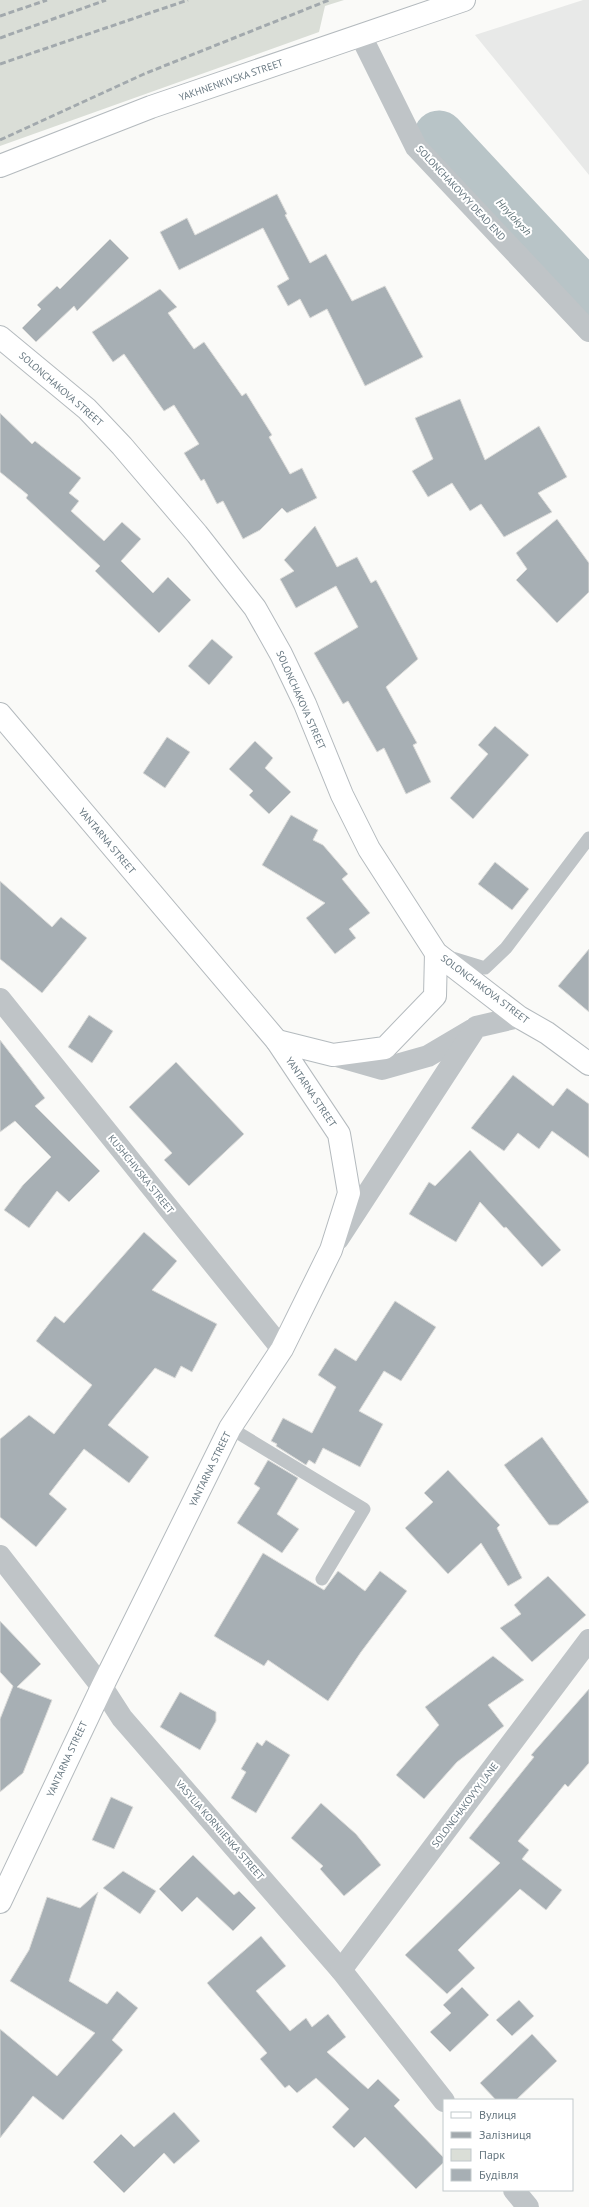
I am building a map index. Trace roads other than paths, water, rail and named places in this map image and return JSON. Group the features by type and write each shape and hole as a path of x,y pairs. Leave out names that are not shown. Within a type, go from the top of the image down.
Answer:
{"main road":[{"name":"YAKHNENKIVSKA STREET","path":"0,166 151,107 464,0"},
{"name":"SOLONCHAKOVA STREET","path":"0,337 87,409 122,446 197,534 255,608 281,654 305,704 342,795 369,849 436,953 519,1017 548,1033 589,1064"},
{"name":"YANTARNA STREET","path":"0,714 277,1041 339,1134 349,1193 331,1250 282,1349 230,1428 102,1687 0,1902"},
{"name":"YANTARNA STREET","path":"277,1041 333,1055 385,1048 435,996 436,953"}],"street":[{"name":"SOLONCHAKOVYY DEAD END","path":"361,36 416,147 589,331"},
{"name":"KUSHCHIVSKA STREET","path":"0,999 282,1349"},
{"path":"333,1055 382,1070 428,1056 476,1027 519,1017"},
{"path":"331,1250 476,1027"},
{"name":"VASYLIA KORNIIENKA STREET","path":"0,1556 102,1687 122,1718 341,1970 443,2100"},
{"name":"SOLONCHAKOVYY LANE","path":"341,1970 589,1640"},
{"path":"515,2191 528,2207"}],"lane":[{"path":"436,953 485,968 506,948 589,838"},
{"path":"230,1428 364,1509 322,1579"}],"waterway":[{"name":"Hnylokysh","path":"439,136 589,297"}],"railway":[{"path":"0,16 47,0"},
{"path":"0,38 106,0"},
{"path":"0,64 188,0"},
{"path":"0,140 144,74 329,0"}]}
